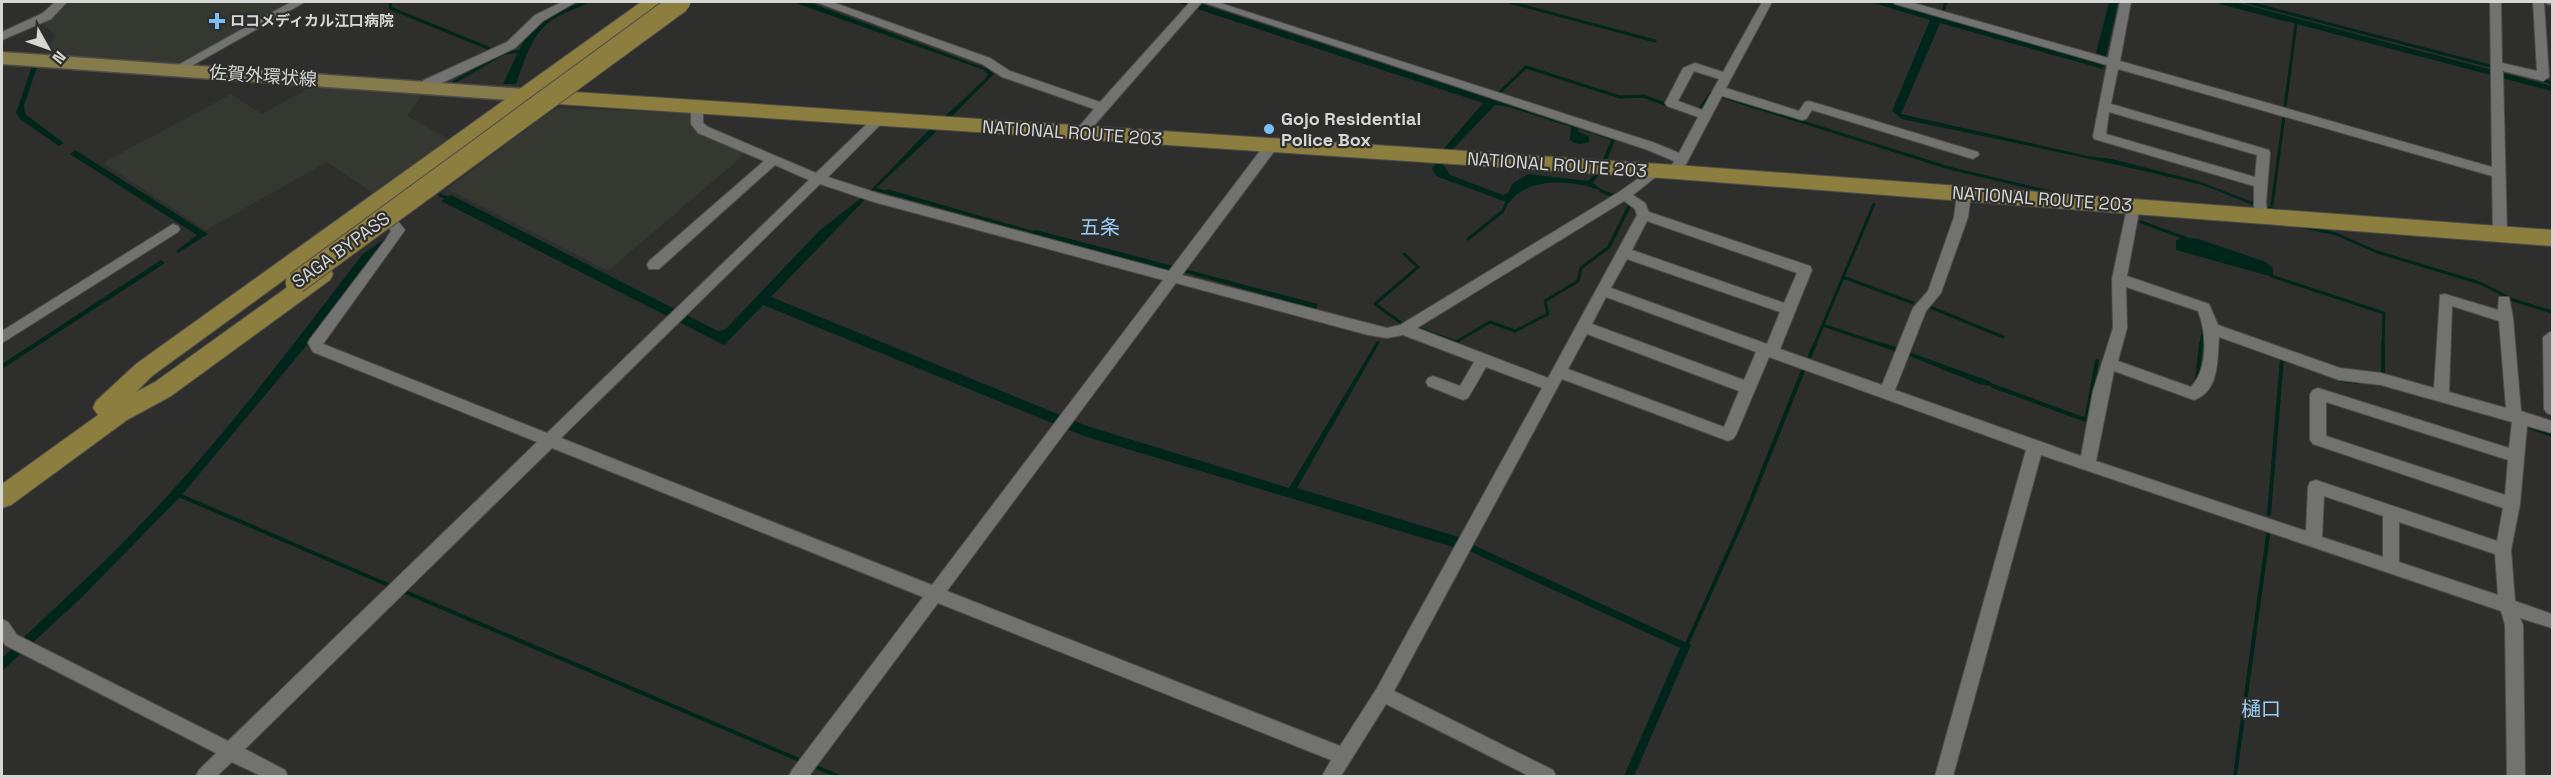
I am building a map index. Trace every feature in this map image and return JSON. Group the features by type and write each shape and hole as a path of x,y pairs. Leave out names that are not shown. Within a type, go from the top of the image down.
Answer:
{"highway":[{"path":"111,412 144,370 652,2"},
{"name":"SAGA BYPASS","path":"2,498 111,412 664,2"},
{"name":"SAGA BYPASS","path":"291,280 680,2"},
{"path":"111,412 164,389 392,224 690,2"},
{"name":"NATIONAL ROUTE 203","path":"525,95 697,109 879,119 1653,172 1678,165 1964,194 2133,206 2260,209 2553,238"},
{"name":"SAGA BYPASS","path":"2,483 111,412"}],"main road":[{"name":"佐賀外環状線","path":"2,58 525,95"}],"street":[{"path":"2,36 47,16 61,2"},
{"path":"175,70 299,2"},
{"path":"423,87 512,45 539,18 570,2"},
{"path":"822,2 986,62 1006,74 1103,108"},
{"path":"1208,2 1650,146 1678,165 1699,113 1718,90 1767,2"},
{"path":"1899,2 2498,173"},
{"path":"2126,2 2099,136 2261,183"},
{"path":"2495,2 2500,234"},
{"path":"2496,71 2543,77 2538,2"},
{"path":"1080,134 1192,5"},
{"path":"1699,113 1671,103 1689,69 1695,67 1725,77"},
{"path":"1718,90 1802,116 1809,105 1973,155"},
{"path":"2104,106 2264,153 2260,209"},
{"path":"697,109 697,124 703,130 817,178 868,195 1178,271 1368,330 1387,333 1404,329 1624,195 1653,172"},
{"path":"205,777 879,119"},
{"path":"798,777 1271,146"},
{"path":"654,265 774,159"},
{"path":"1886,393 1920,308 1934,293 1961,217 1964,194"},
{"path":"1404,329 1483,359 1554,378 1728,435 1748,388 1789,310 1805,270 1644,215 1640,206 1624,195"},
{"path":"2088,463 2108,363 2120,328 2119,279 2133,206"},
{"path":"1331,777 1342,756 1383,694 1644,215"},
{"path":"392,224 398,230 391,242 315,343 318,348 1342,756"},
{"path":"2,338 172,229"},
{"path":"1623,252 1789,310"},
{"path":"2108,363 2194,394 2208,379 2212,329 2204,308 2119,279"},
{"path":"1602,290 2035,447 2553,621"},
{"path":"2441,396 2445,299 2506,318"},
{"path":"2504,301 2517,420 2512,504 2503,550 2507,605 2514,625 2516,777"},
{"path":"1582,327 1748,388"},
{"path":"2212,329 2339,374 2380,379 2517,420 2553,427"},
{"path":"2553,338 2550,337 2553,409"},
{"path":"1433,382 1463,394 1483,359"},
{"path":"2512,504 2318,440 2318,394 2516,456"},
{"path":"1944,777 2035,447"},
{"path":"2314,540 2316,487 2503,550"},
{"path":"2391,512 2391,566"},
{"path":"5,639 31,650 279,777"},
{"path":"1383,694 1547,777"}],"shaded area":[{"path":"66,2 295,2 177,66 45,54 55,35 40,21 51,16"},
{"path":"581,2 591,2 548,23 530,46 516,84 503,84 527,34 556,12"},
{"path":"793,2 808,2 988,69 994,74 949,119 943,118 984,80 988,74 984,70"},
{"path":"1176,2 1195,2 1615,140 1605,165 1601,164 1611,140 1579,129 1577,131 1588,136 1590,141 1582,144 1575,143 1570,140 1571,127 1509,107 1495,105 1449,153 1441,152 1483,103"},
{"path":"1870,2 1889,2 2094,61 2109,2 2118,2 2103,69 1940,23 1901,114 2088,156 2112,159 2198,181 2250,201 2290,212 2265,209 2206,187 2158,174 1902,119 1892,111 1930,20"},
{"path":"2212,2 2235,2 2552,86 2552,91"},
{"path":"32,66 37,67 24,106 25,114 64,143 59,146 20,119 16,113"},
{"path":"316,84 424,92 407,116 450,140 375,194 327,162 206,230 103,163 231,94 262,114"},
{"path":"559,108 692,113 691,126 701,134 747,152 608,271 447,189 548,113"},
{"path":"929,130 937,131 875,189 771,297 1087,426 1289,488 1377,341 1380,342 1297,488 1459,537 1453,547 1084,436 763,305 724,345 441,201 451,195 718,331 725,330 819,231 870,191"},
{"path":"75,150 208,234 178,253 176,251 197,235 70,154"},
{"path":"1442,163 1450,175 1503,195 1508,193 1513,183 1528,174 1588,181 1596,173 1599,174 1593,183 1604,192 1580,185 1553,182 1528,188 1509,203 1436,176 1432,169 1435,164"},
{"path":"887,189 1033,231 1318,304 1316,309 1179,271 1169,271 885,193"},
{"path":"387,237 372,261 306,346 181,496 80,599 2,671 2,658 151,514 245,405 362,255"},
{"path":"2182,237 2199,239 2266,262 2273,268 2273,277 2176,250 2176,241"},
{"path":"161,260 165,263 2,369 2,364"},
{"path":"1909,352 1989,381 1996,387 1979,384 1907,355"},
{"path":"1469,543 1691,645 1634,776 1624,776 1680,648 1465,549"}],"waterway":[{"path":"391,2 390,8 493,50"},
{"path":"1509,2 1655,41"},
{"path":"1943,11 1946,2"},
{"path":"2246,2 2494,67"},
{"path":"2285,107 2296,24"},
{"path":"454,82 504,53 523,51"},
{"path":"1499,93 1526,67 1620,97 1643,96 1670,106"},
{"path":"2539,79 2552,83"},
{"path":"1698,112 1711,93"},
{"path":"1720,96 1949,168 2054,193"},
{"path":"2272,205 2284,116"},
{"path":"875,189 890,193"},
{"path":"1601,191 1615,196"},
{"path":"440,195 447,198"},
{"path":"1468,239 1503,211 1508,199"},
{"path":"1417,328 1456,342 1490,322 1515,331 1548,314 1545,301 1578,281 1581,268 1609,247 1630,205 1622,200"},
{"path":"1843,277 1874,204"},
{"path":"2141,222 2185,238"},
{"path":"2304,227 2336,234 2377,252 2480,283 2513,300 2552,312"},
{"path":"1400,322 1375,304 1418,267 1404,254"},
{"path":"2271,276 2384,313 2383,346"},
{"path":"1814,346 1843,277"},
{"path":"1843,277 1913,303"},
{"path":"1930,307 2003,337"},
{"path":"1823,325 1885,346"},
{"path":"2201,346 2203,330"},
{"path":"1810,356 1815,344"},
{"path":"1880,344 1898,350"},
{"path":"2197,380 2201,344"},
{"path":"2383,346 2383,373"},
{"path":"2269,514 2282,359 2287,361"},
{"path":"1993,386 2086,420 2097,361"},
{"path":"1686,646 1745,515 1804,368"},
{"path":"2342,380 2358,382"},
{"path":"2525,425 2552,435"},
{"path":"181,496 393,587"},
{"path":"2235,776 2268,535"},
{"path":"403,591 804,762"},
{"path":"811,765 838,776"}],"place":[{"name":"ロコメディカル江口病院","path":"217,21"},
{"name":"Gojo Residential Police Box","path":"1269,129"}],"district":[{"name":"五条","path":"1100,227"},
{"name":"樋口","path":"2261,709"}]}
